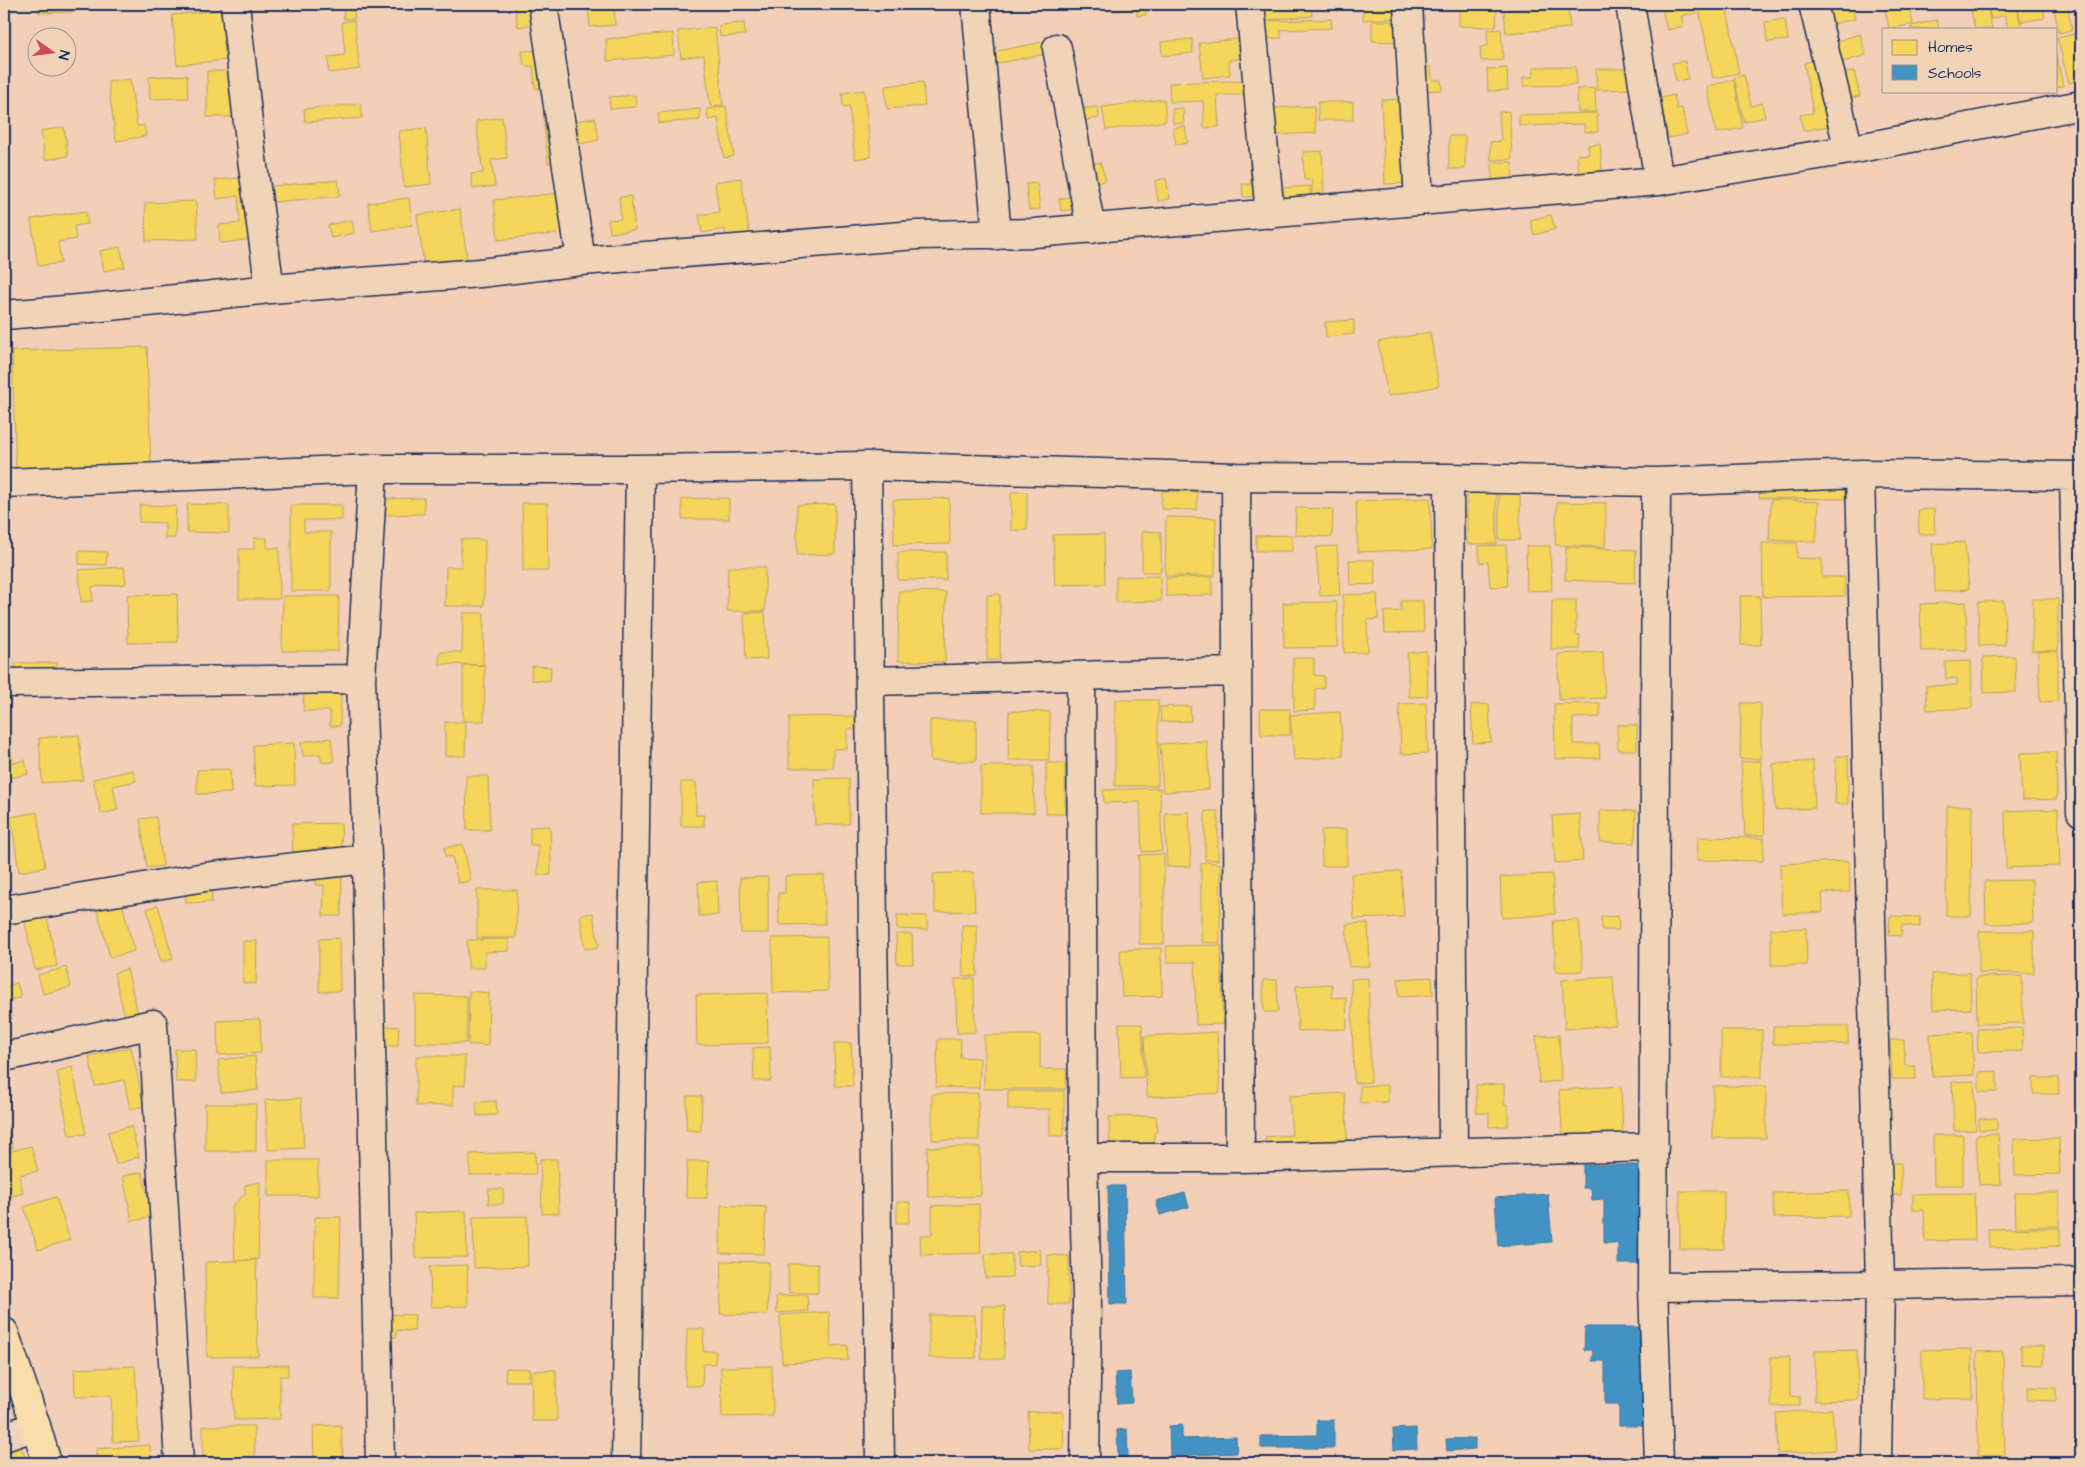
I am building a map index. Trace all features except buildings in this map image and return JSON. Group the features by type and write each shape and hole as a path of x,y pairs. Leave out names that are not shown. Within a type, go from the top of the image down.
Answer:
{"main road":[{"path":"4,1332 47,1463"}],"street":[{"path":"235,4 252,159 270,289"},
{"path":"543,4 581,261"},
{"path":"976,4 997,235"},
{"path":"1250,4 1270,214"},
{"path":"1408,4 1419,201"},
{"path":"1630,4 1659,181"},
{"path":"1813,4 1848,150"},
{"path":"1057,48 1091,229"},
{"path":"4,315 270,289 480,274 581,261 916,235 997,235 1091,229 1659,181 1848,150 2081,105"},
{"path":"867,466 880,1463"},
{"path":"4,483 372,469 640,469 867,466 1236,477 1449,478 1656,482 1860,474 2078,476 2081,812"},
{"path":"372,469 361,679 367,860 380,1463"},
{"path":"626,1463 640,469"},
{"path":"1860,474 1880,1286 1877,1463"},
{"path":"1236,477 1240,1158"},
{"path":"1449,478 1453,1152"},
{"path":"1656,482 1653,1287 1659,1463"},
{"path":"870,681 1237,672"},
{"path":"1080,676 1083,1158 1087,1297 1085,1463"},
{"path":"4,683 361,679"},
{"path":"4,910 205,877 367,860"},
{"path":"4,1057 153,1024 179,1463"},
{"path":"1083,1158 1240,1158 1654,1147"},
{"path":"1653,1287 1880,1286 2081,1282"},
{"path":"4,1437 36,1426"}]}
